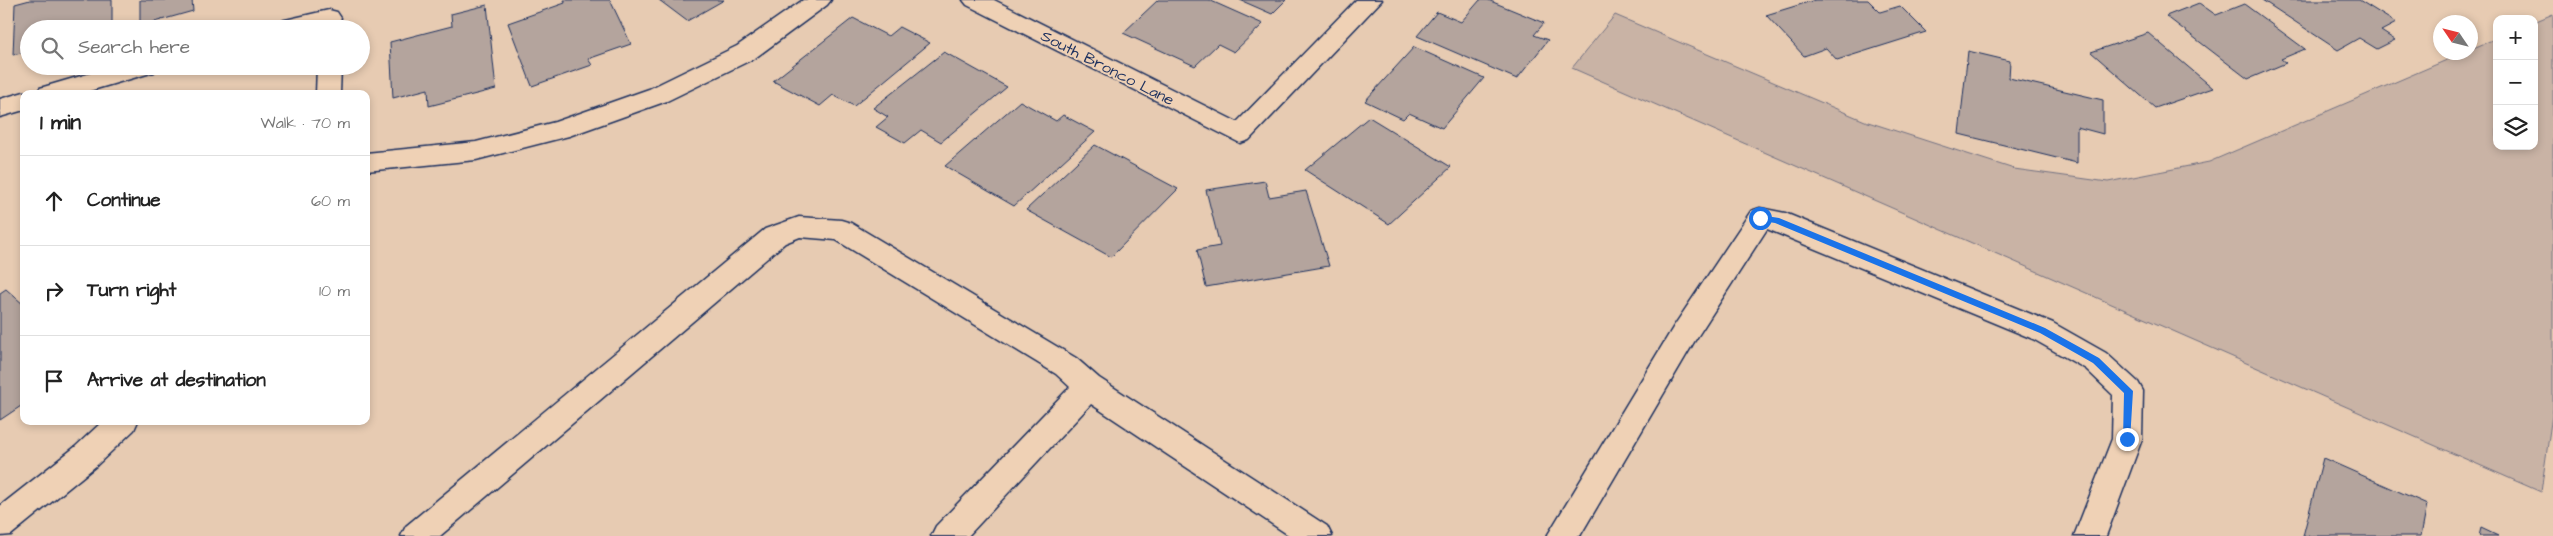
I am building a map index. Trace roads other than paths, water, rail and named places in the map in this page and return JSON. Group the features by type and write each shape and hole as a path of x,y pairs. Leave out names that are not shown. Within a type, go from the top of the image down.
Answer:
{"street":[{"path":"370,162 476,151 560,130 658,95 746,52 819,0"},
{"name":"South Bronco Lane","path":"976,0 1240,134 1370,0"},
{"path":"313,20 328,16"},
{"path":"63,90 114,75"},
{"path":"328,90 329,75"},
{"path":"0,108 20,102"},
{"path":"1563,536 1684,334 1760,218 1776,220 2042,331 2096,361 2128,391 2127,439 2090,536"},
{"path":"417,536 775,236 799,227 841,230 1066,366 1089,387 1316,536"},
{"path":"948,536 1089,387"},
{"path":"0,525 86,456 119,425"}]}
